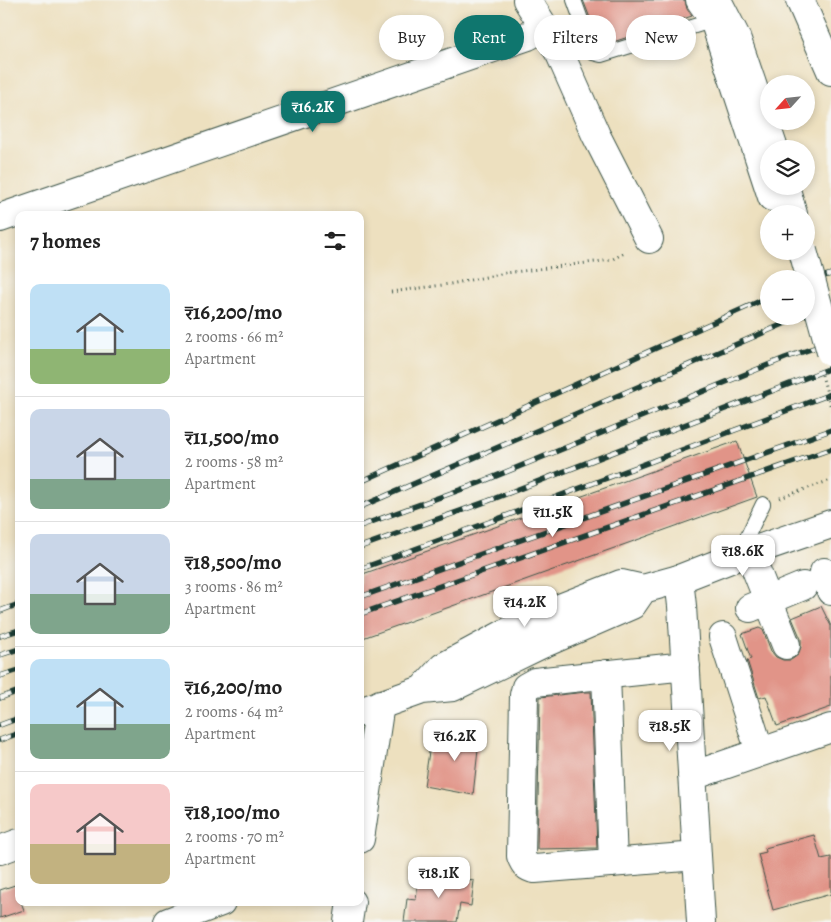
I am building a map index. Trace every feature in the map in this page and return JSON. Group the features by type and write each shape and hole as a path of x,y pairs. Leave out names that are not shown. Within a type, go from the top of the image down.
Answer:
{"street":[{"path":"527,0 536,15"},
{"path":"800,0 831,71"},
{"path":"710,6 736,37 771,140"},
{"path":"710,6 783,199"},
{"path":"20,211 534,33"},
{"path":"563,60 596,135 649,240"},
{"path":"0,218 15,213"},
{"path":"805,260 831,352"},
{"path":"364,787 370,708 422,690 453,686 540,644 632,605 643,589 679,579 831,524"},
{"path":"744,554 759,604 786,645"},
{"path":"679,579 701,922"},
{"path":"759,604 819,583"},
{"path":"723,637 760,752"},
{"path":"686,666 535,682 526,687 524,695 521,856 524,863 529,868 535,870 697,856"},
{"path":"606,674 613,863"},
{"path":"692,776 831,728"},
{"path":"0,850 15,844"},
{"path":"168,922 211,906"},
{"path":"348,922 350,906"}],"lane":[{"path":"574,0 593,53 601,55 710,6"},
{"path":"744,554 763,504"}],"path":[{"path":"391,292 450,284 506,273 612,260 649,240"},
{"path":"763,504 831,480"}],"building":[{"path":"583,0 685,0 687,9 691,15 626,15 626,38 616,41 616,15 589,15"},
{"path":"737,441 757,497 364,638 364,574"},
{"path":"821,606 831,626 831,707 777,726 766,696 759,698 747,660 751,659 742,634 759,628 763,630 771,651 776,657 783,660 791,660 798,655 801,647 801,639 792,618"},
{"path":"591,692 597,848 537,849 540,697"},
{"path":"481,723 473,795 424,786 429,752 465,727"},
{"path":"814,835 821,859 831,857 831,894 773,910 758,854 766,852 765,848"},
{"path":"419,873 474,881 471,906 460,904 457,922 404,922 407,899 416,900"},
{"path":"15,885 15,906 22,906 24,910 0,918 0,890"}],"railway":[{"path":"815,279 831,274"},
{"path":"364,480 760,301"},
{"path":"815,311 831,305"},
{"path":"364,505 781,325"},
{"path":"364,525 479,483 785,358 831,342"},
{"path":"364,546 488,501 831,368"},
{"path":"364,568 831,394"},
{"path":"364,596 831,430"},
{"path":"364,613 831,449"},
{"path":"0,611 15,605"},
{"path":"0,636 15,631"},
{"path":"0,655 15,650"},
{"path":"0,676 15,671"},
{"path":"0,698 15,692"},
{"path":"0,725 15,719"},
{"path":"0,740 15,734"}]}
